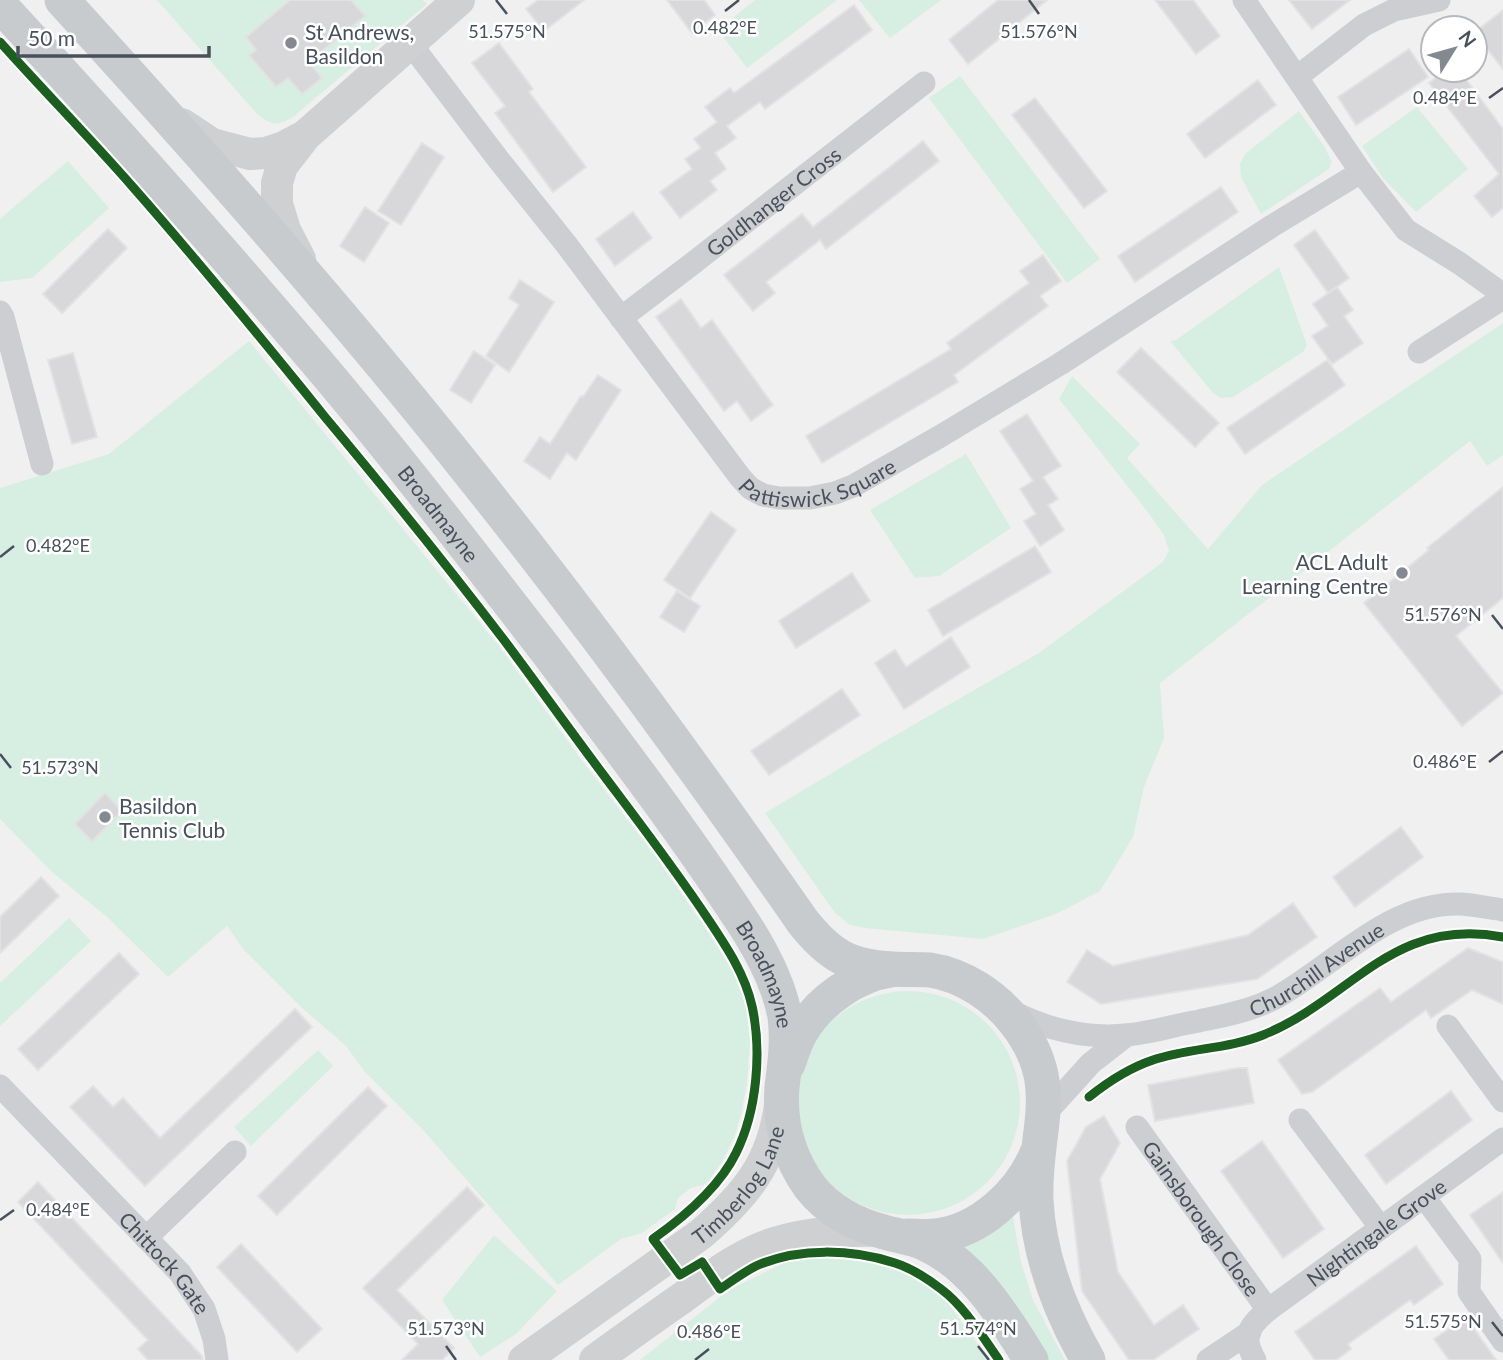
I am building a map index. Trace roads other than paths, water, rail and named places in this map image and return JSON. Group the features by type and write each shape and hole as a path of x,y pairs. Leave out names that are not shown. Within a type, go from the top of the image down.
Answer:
{"main road":[{"name":"Broadmayne","path":"62,0 309,277 472,475 592,628 818,941 848,961 895,970"},
{"path":"309,277 285,230 277,204 277,183 282,166 306,135 458,0"},
{"name":"Broadmayne","path":"0,5 308,351 491,579 666,811 743,922 771,971 779,994 785,1018 787,1045 782,1113 785,1135 793,1159 811,1187 825,1203 861,1224 924,1242 940,1251 962,1269 998,1311 1031,1360"},
{"path":"144,90 179,122 212,144 232,150 250,154 266,153 284,148 306,135"},
{"name":"Broadmayne","path":"784,1080 793,1050 802,1031 814,1016 830,1000 859,979 875,972 930,970 969,983 991,998 1014,1020 1031,1046 1039,1067 1044,1091 1036,1199 1039,1234 1058,1300 1072,1333 1088,1360"},
{"name":"Timberlog Lane","path":"524,1360 701,1234 739,1199 765,1160 773,1141 784,1080"},
{"name":"Broadmayne","path":"892,1234 936,1236 959,1230 992,1211 1020,1185 1032,1166 1042,1131"},
{"name":"Timberlog Lane","path":"595,1360 711,1276 746,1255 806,1236 835,1232 892,1234"}],"street":[{"path":"1244,0 1362,172 1406,230 1459,263 1494,288 1503,298 1419,352"},
{"path":"1297,77 1364,25 1394,10 1440,0"},
{"name":"Pattiswick Square","path":"410,43 566,244 740,477 750,488 763,495 794,499 835,494 853,486 1060,364 1272,226 1362,172"},
{"name":"Goldhanger Cross","path":"621,318 924,83"},
{"path":"0,312 41,464"},
{"name":"Churchill Avenue","path":"991,998 1042,1025 1089,1035 1127,1035 1244,1011 1264,1004 1302,982 1361,939 1418,911 1460,904 1503,910"},
{"path":"1448,1026 1503,1101"},
{"name":"Churchill Avenue","path":"1042,1131 1091,1063 1127,1035"},
{"name":"Chittock Gate","path":"0,1086 180,1273 204,1309 214,1339 217,1360"},
{"path":"1300,1120 1381,1228"},
{"name":"Gainsborough Close","path":"1137,1127 1256,1322"},
{"name":"Nightingale Grove","path":"1208,1360 1503,1139"},
{"path":"146,1238 234,1152"},
{"path":"1424,1196 1470,1259 1469,1292 1503,1341"},
{"path":"1255,1360 1247,1342 1256,1322"}],"place":[{"name":"St Andrews, Basildon","path":"291,43"},
{"name":"ACL Adult Learning Centre","path":"1402,573"},
{"name":"Basildon Tennis Club","path":"105,817"}]}
